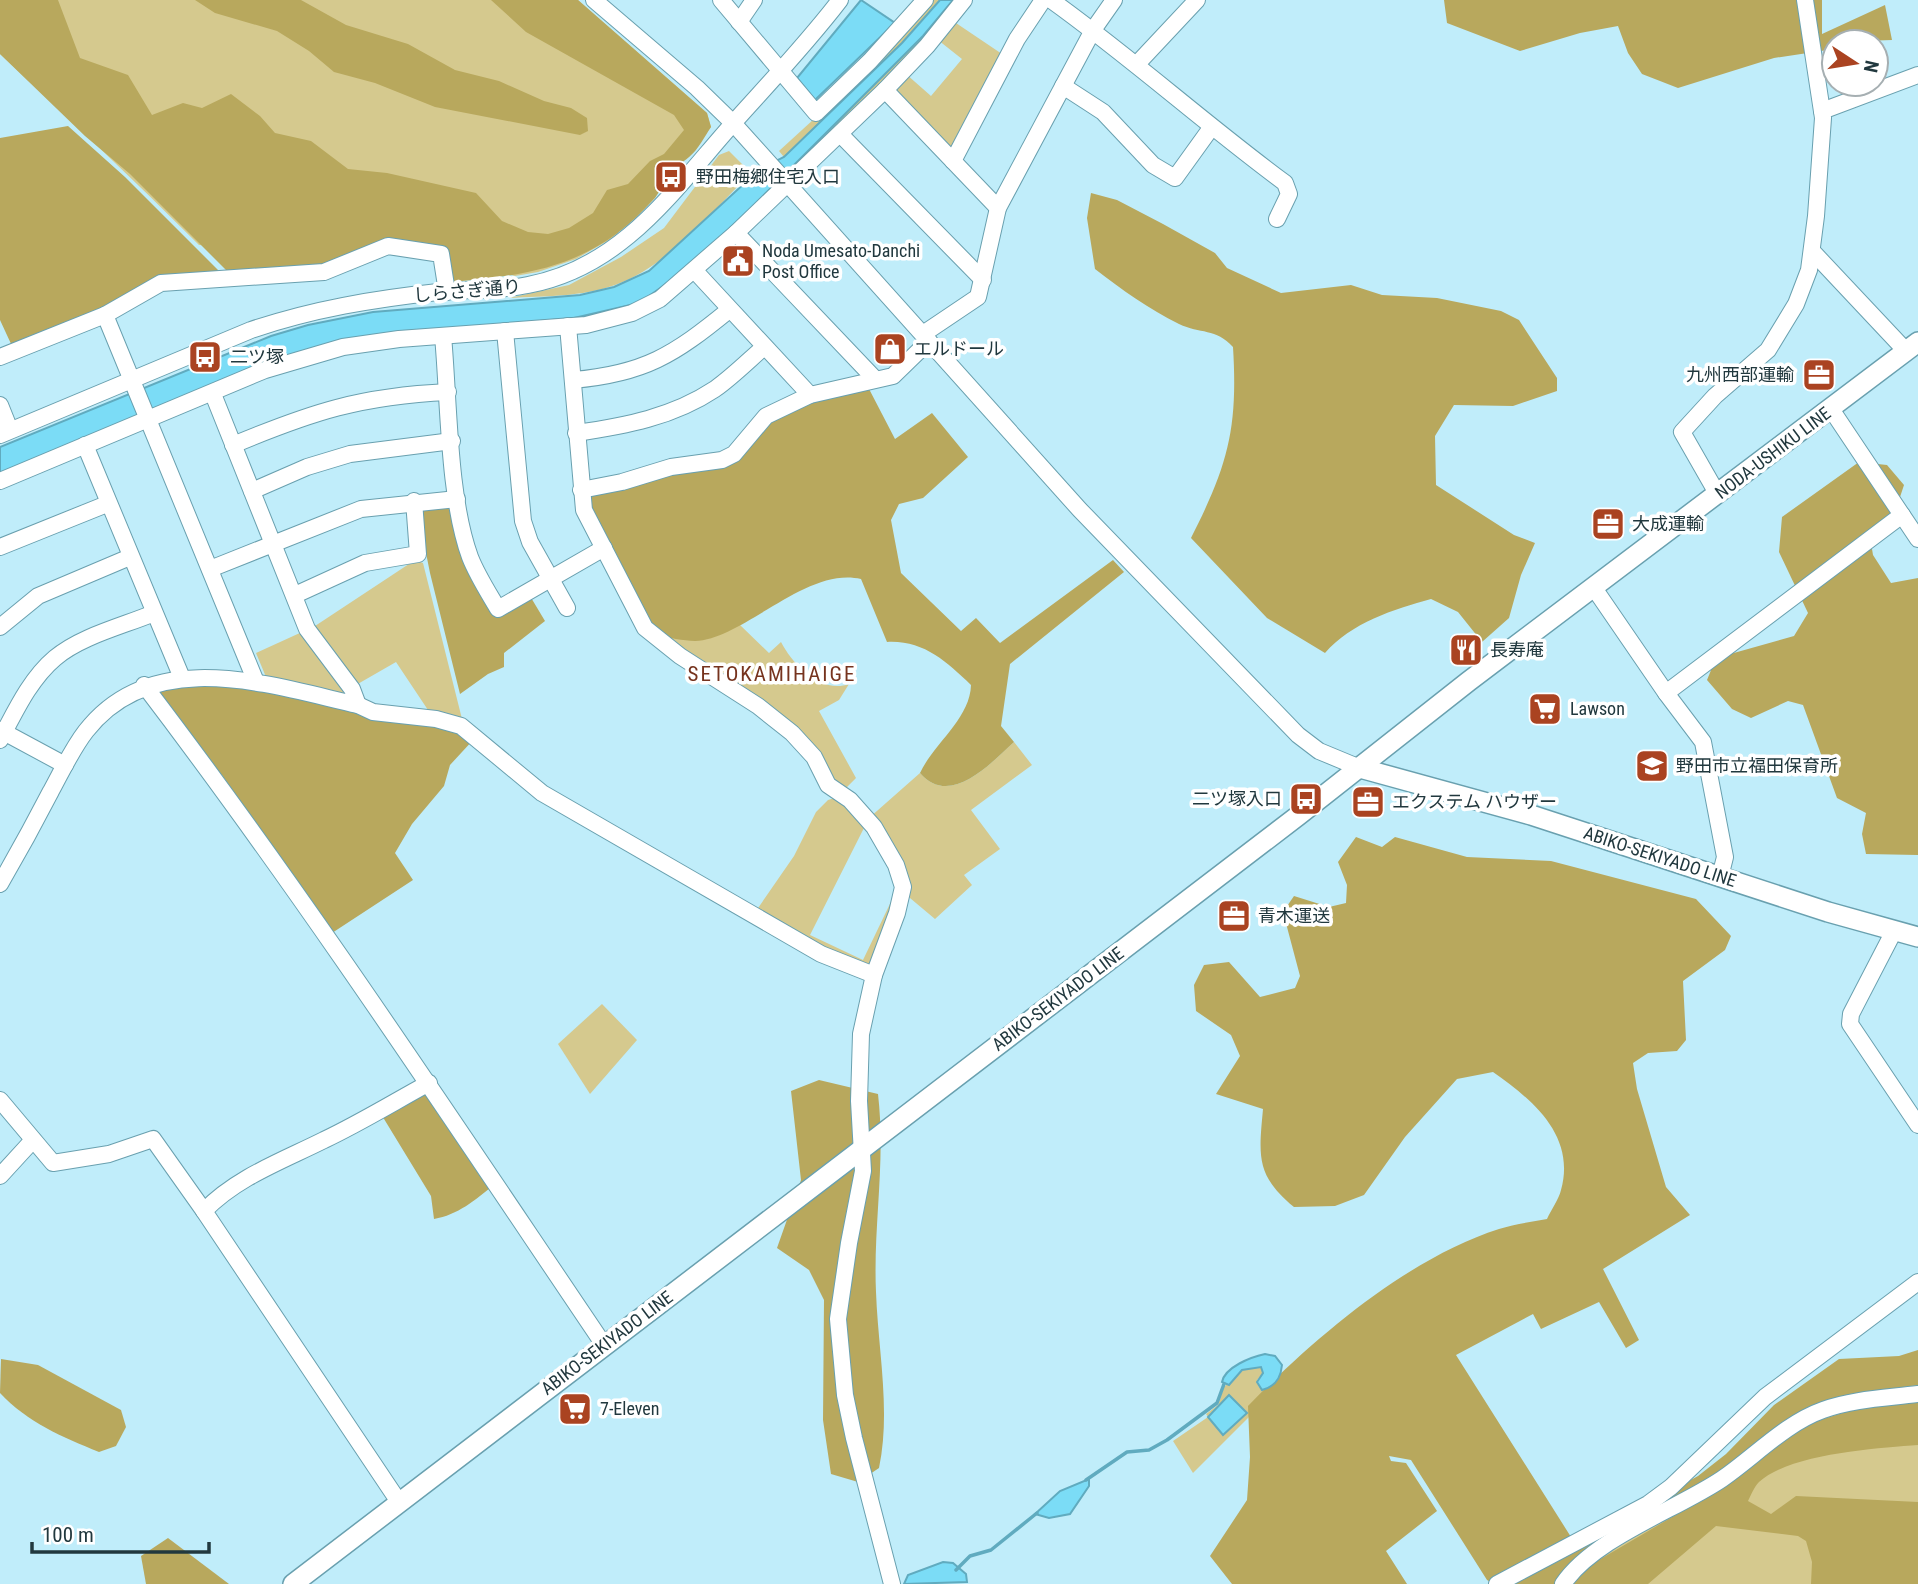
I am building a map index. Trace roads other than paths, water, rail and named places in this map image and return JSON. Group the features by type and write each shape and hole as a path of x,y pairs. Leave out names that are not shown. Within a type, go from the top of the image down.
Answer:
{"main road":[{"name":"NODA-USHIKU LINE","path":"1360,768 1912,346"},
{"name":"ABIKO-SEKIYADO LINE","path":"297,1583 1360,768 1531,815 1720,877 1918,937"}],"street":[{"path":"594,0 733,123 1080,510 1298,735 1319,751 1360,768"},
{"path":"721,0 816,113 870,61 925,0"},
{"path":"739,22 754,0"},
{"name":"しらさぎ通り","path":"5,433 134,384 293,316 368,300 527,286 559,278 592,263 650,219 840,0"},
{"path":"0,481 85,446 148,415 213,394 265,370 343,347 568,326 632,313 660,299 736,233 885,90 927,46 964,0"},
{"path":"953,161 1017,39 1043,0"},
{"path":"1051,0 1137,64 1211,128 1285,183 1289,194 1277,219"},
{"path":"581,489 622,482 671,467 722,460 734,454 766,416 810,395 893,376 926,338 978,297 998,208 1093,30 1114,0"},
{"path":"1137,64 1197,0"},
{"path":"1718,495 1682,432 1716,396 1768,350 1782,331 1801,292 1812,251 1822,154 1822,111 1804,0"},
{"path":"1822,111 1918,75"},
{"path":"1062,86 1103,112 1153,165 1175,178 1211,128"},
{"path":"885,90 998,208"},
{"path":"840,134 983,280"},
{"path":"736,233 875,379"},
{"path":"0,356 105,315 161,284 324,272 388,246 441,254 447,292"},
{"path":"1812,251 1912,346"},
{"path":"695,271 810,395"},
{"path":"573,380 612,377 646,367 688,344 729,310"},
{"path":"105,315 256,682"},
{"path":"568,326 581,489 588,519 645,628 663,644 758,706 792,733 814,757 828,785 850,800 874,827 896,865 903,887 897,913 874,975 861,1034 859,1058 863,1171 838,1319 839,1343 854,1438 892,1584"},
{"path":"505,331 523,521 530,541 567,608"},
{"path":"443,336 457,499 470,557 498,609 604,548"},
{"path":"576,433 648,420 692,402 716,389 764,347"},
{"path":"233,445 305,415 349,403 402,394 448,392"},
{"path":"213,394 307,629 352,689 358,705"},
{"path":"0,405 5,433"},
{"path":"1831,410 1918,539"},
{"path":"252,491 307,467 350,454 452,441"},
{"path":"85,446 182,678"},
{"path":"210,569 361,509 414,501 457,499"},
{"path":"295,595 366,563 418,554 414,501"},
{"path":"0,547 107,504"},
{"path":"1666,693 1902,515"},
{"path":"0,627 38,596 130,557"},
{"path":"1594,588 1703,742 1725,857 1720,877"},
{"path":"65,765 1,734 32,684 55,658 75,646 154,613"},
{"path":"0,884 65,765 97,719 144,685 182,678 256,682 358,705 373,712 436,719 461,726 542,793 821,954 874,975"},
{"path":"144,685 225,792 429,1083 604,1345"},
{"path":"1894,931 1852,1014 1850,1024 1918,1125"},
{"path":"204,1210 221,1194 259,1171 327,1139 429,1083"},
{"path":"0,1100 53,1163 109,1154 153,1139 204,1210 400,1503"},
{"path":"0,1176 33,1140"},
{"path":"1497,1584 1648,1504 1765,1397 1918,1282"},
{"path":"1563,1584 1588,1556 1720,1480 1796,1424 1822,1410 1860,1401 1918,1394"}],"water":[{"path":"861,0 895,23 815,100 797,78"},
{"path":"940,0 953,0 923,36 738,221 680,274 639,303 574,318 380,335 0,473 0,447 271,336 308,325 373,312 580,295 614,287 649,271 760,169 784,157 902,43"},
{"path":"1265,1354 1275,1356 1282,1365 1279,1377 1270,1387 1262,1390 1257,1382 1263,1373 1261,1367 1242,1370 1229,1385 1222,1382 1233,1367"},
{"path":"1229,1395 1247,1413 1223,1435 1208,1417"},
{"path":"1089,1479 1089,1486 1070,1514 1049,1518 1035,1514 1060,1491"},
{"path":"943,1562 953,1563 966,1574 967,1582 904,1584 908,1575"}],"waterway":[{"path":"1086,1480 1127,1452 1149,1450 1167,1440 1217,1403 1224,1384"},
{"path":"956,1570 970,1556 991,1550 1037,1513"}],"place":[{"name":"野田梅郷住宅入口","path":"671,177"},
{"name":"Noda Umesato-Danchi Post Office","path":"738,261"},
{"name":"エルドール","path":"890,349"},
{"name":"二ツ塚","path":"205,357"},
{"name":"九州西部運輸","path":"1819,375"},
{"name":"大成運輸","path":"1608,524"},
{"name":"長寿庵","path":"1466,650"},
{"name":"Lawson","path":"1545,709"},
{"name":"野田市立福田保育所","path":"1652,766"},
{"name":"二ツ塚入口","path":"1306,799"},
{"name":"エクステム ハウザー","path":"1368,802"},
{"name":"青木運送","path":"1234,916"},
{"name":"7-Eleven","path":"575,1409"}],"district":[{"name":"SETOKAMIHAIGE","path":"772,674"}]}
